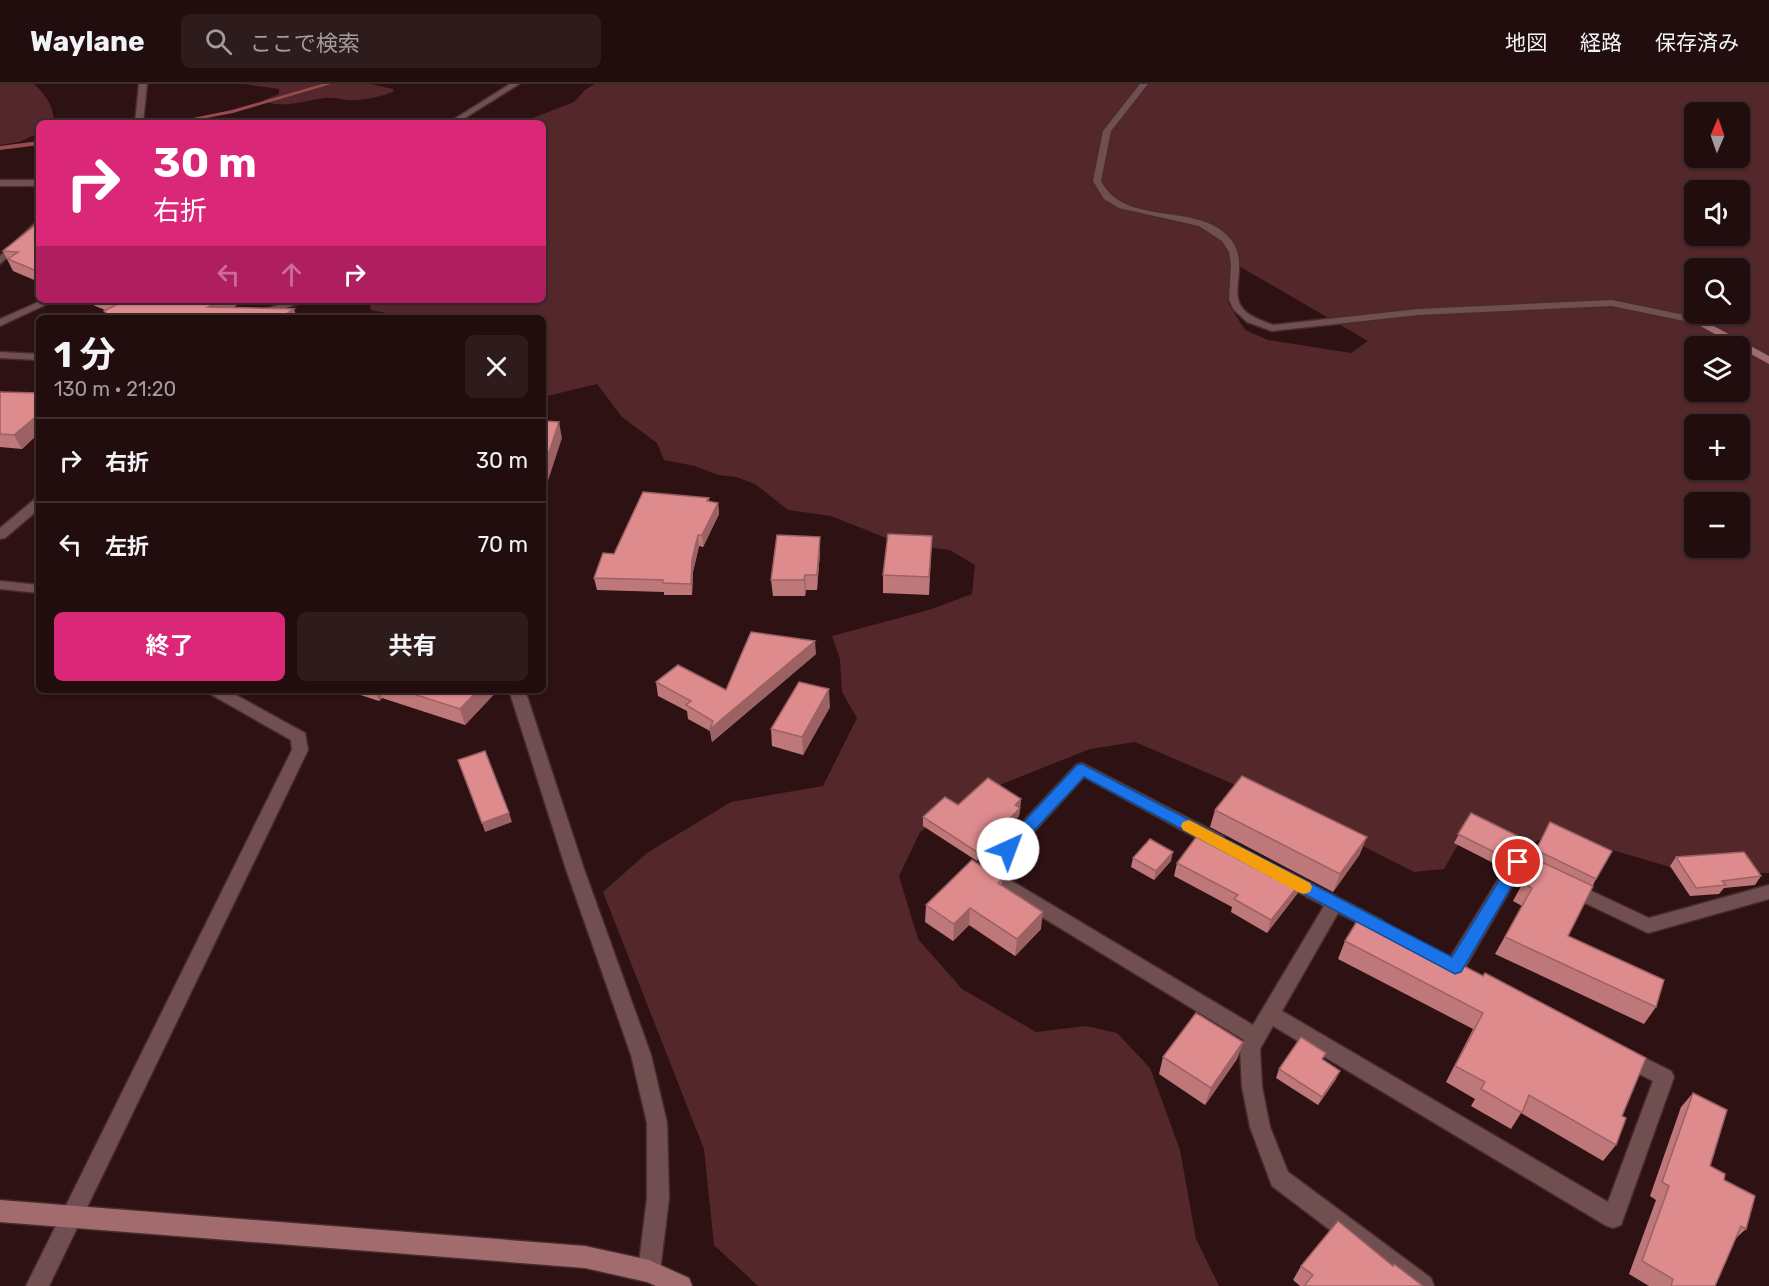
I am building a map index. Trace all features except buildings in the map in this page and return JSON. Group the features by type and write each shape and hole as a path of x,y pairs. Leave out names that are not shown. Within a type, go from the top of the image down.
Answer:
{"street":[{"path":"139,120 143,84"},
{"path":"457,120 515,84"},
{"path":"1144,84 1107,131 1096,181 1107,198 1124,206 1194,222 1226,239 1233,252 1233,299 1240,315 1256,324 1272,328 1418,312 1612,303 1699,321 1769,361"},
{"path":"0,183 36,183"},
{"path":"0,261 36,225"},
{"path":"0,323 44,303"},
{"path":"254,315 295,303"},
{"path":"0,355 36,357"},
{"path":"0,536 36,505"},
{"path":"0,585 36,590"},
{"path":"37,1286 300,750 299,737 220,693"},
{"path":"518,693 575,869 640,1054 657,1123 658,1198 649,1271"},
{"path":"1229,848 1082,769 993,865 997,881 1257,1036"},
{"path":"1455,967 1518,862 1648,926 1769,892"},
{"path":"1272,870 1395,935"},
{"path":"1335,903 1250,1048 1252,1087 1260,1127 1280,1179 1423,1286"},
{"path":"1435,957 1476,978"},
{"path":"1270,1014 1613,1217 1664,1077 1612,1050"},
{"path":"0,1211 585,1257 649,1271 681,1286"}],"shaded area":[{"path":"0,84 34,84 48,102 54,120 36,120 36,134 19,142 0,145"},
{"path":"244,84 371,84 393,89 393,92 359,100 327,98 293,104 276,104 264,100 279,94 279,89"},
{"path":"595,84 1769,84 1769,873 1690,873 1555,833 1530,844 1472,820 1444,869 1414,872 1278,803 1135,742 1090,749 972,796 920,832 899,876 918,939 962,989 1036,1032 1086,1026 1117,1033 1150,1068 1180,1150 1196,1239 1219,1286 758,1286 714,1245 704,1149 603,892 647,853 731,802 823,786 857,718 842,692 840,659 832,636 929,610 972,594 975,565 950,550 904,545 831,516 788,510 755,484 736,477 718,475 695,466 664,460 657,443 622,417 597,384 546,396 546,315 392,315 371,310 370,303 546,303 546,120 528,120 574,102 585,90","holes":["1232,262 1368,341 1351,353 1268,340 1245,330 1228,303 1233,280"]}],"waterway":[{"path":"186,120 233,111 328,84"},
{"path":"0,148 36,143"}],"slow traffic":[{"path":"1189,826 1304,887"}],"route":[{"path":"1008,849 1082,769 1455,967 1518,862"}]}
